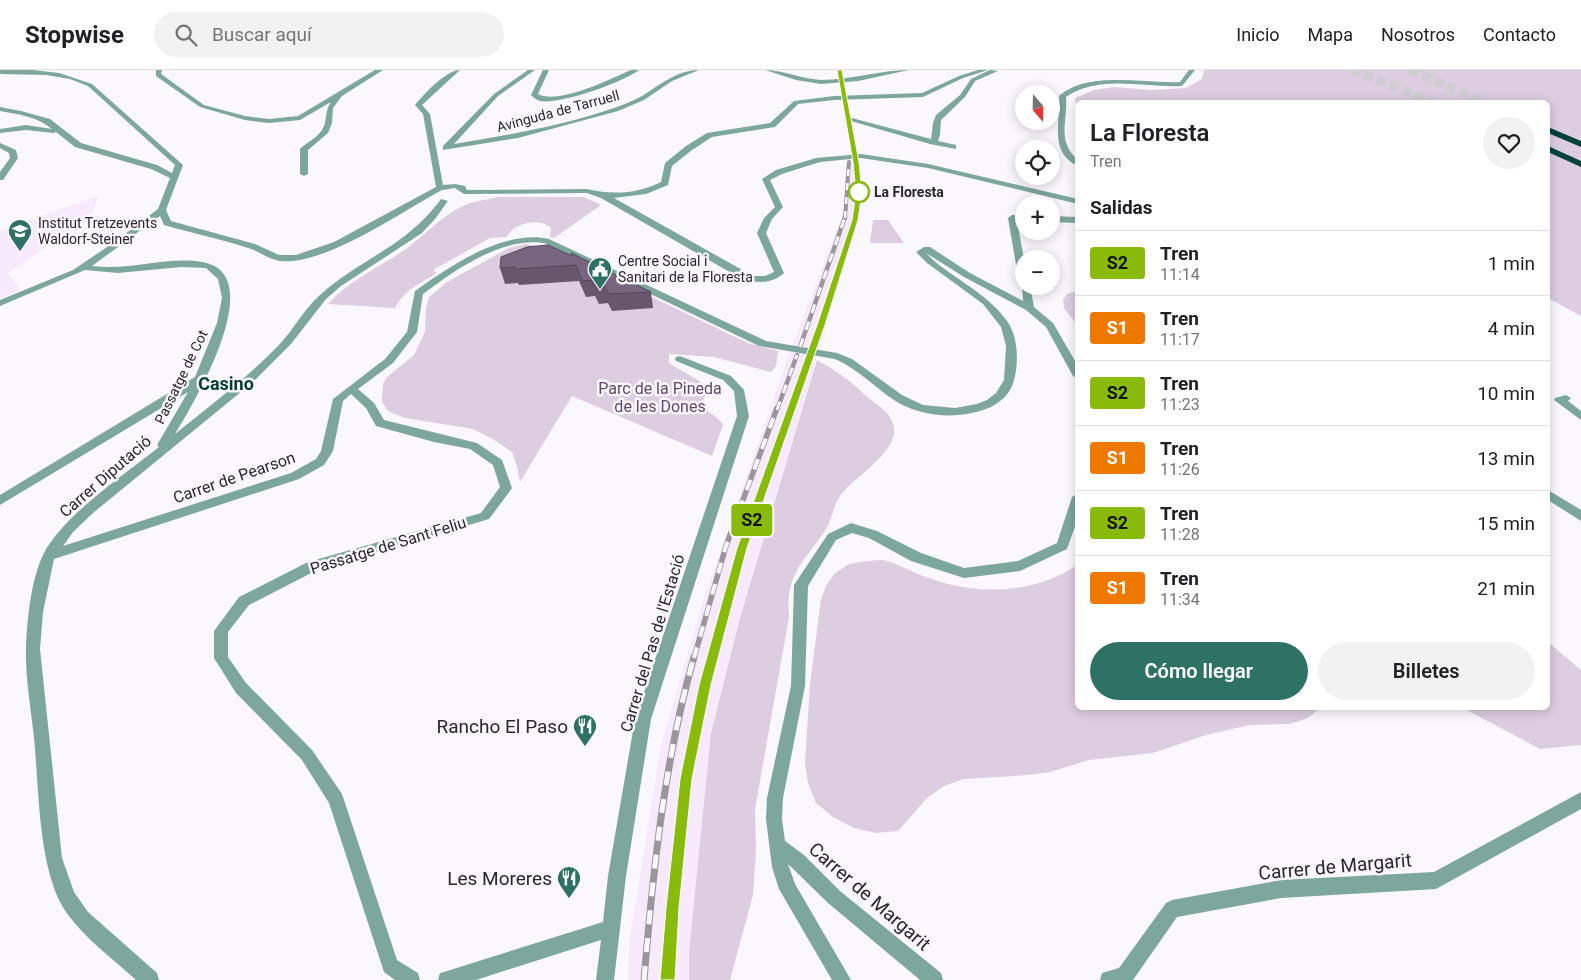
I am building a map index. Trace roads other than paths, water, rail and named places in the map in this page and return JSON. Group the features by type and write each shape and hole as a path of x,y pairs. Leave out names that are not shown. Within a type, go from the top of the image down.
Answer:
{"highway":[{"path":"1550,131 1581,144"},
{"path":"1550,150 1581,164"}],"street":[{"path":"0,72 16,70 81,80 110,100 135,126 166,151 179,166 162,210 84,267 0,303"},
{"path":"159,70 158,75 202,106 258,120 290,120 300,118 380,70"},
{"path":"445,196 426,114 418,105 429,93 457,70"},
{"path":"434,153 448,147 496,95 532,70"},
{"path":"546,70 534,95 542,100 553,99 600,85 636,70"},
{"name":"Avinguda de Tarruell","path":"448,147 518,136 616,110 642,100 670,80 696,70"},
{"path":"768,70 790,77 827,82 906,70"},
{"path":"604,196 628,196 652,190 665,183 668,165 689,148 710,135 772,125 796,102 834,98 923,95 961,77 985,70"},
{"path":"933,142 938,135 937,120 939,117 963,96 971,82 995,71 993,70"},
{"path":"1075,161 1063,151 1060,143 1064,104 1062,96 1067,92 1082,84 1095,82 1153,83 1167,86 1182,84 1192,70"},
{"path":"304,174 304,149 326,132 330,120 330,108 340,95"},
{"path":"0,109 19,112 47,121 78,145 154,167 175,178"},
{"path":"848,120 953,147"},
{"path":"0,131 16,127 36,127 63,133"},
{"path":"0,145 12,152 14,158 0,178"},
{"path":"162,210 167,223 254,247 279,258 292,258 313,253 445,196 464,192 587,191 604,196 743,276 754,280 768,279 779,273 777,264 761,240 760,230 779,207 766,179 779,172 819,160 861,156 928,166 1075,201"},
{"path":"445,196 455,186 462,188 464,192"},
{"name":"Carrer Diputació","path":"150,980 82,918 67,897 54,858 33,649 36,612 43,575 50,556 69,529 89,510 249,380 270,360 321,298 348,277 412,237 428,222 445,196"},
{"path":"1015,218 1012,218 1015,234"},
{"path":"1060,219 1075,220"},
{"name":"Carrer de Pearson","path":"50,556 295,476 320,462 327,451 338,399 389,361 412,332 418,293 444,273 507,243 530,238 546,240 763,344 828,354 858,365 899,400 937,411 964,411 986,404 1002,393 1010,379 1011,354 1008,330 994,310 920,252 927,249 967,275 1029,308"},
{"name":"Passatge de Cot","path":"84,267 116,271 196,265 210,267 223,276 227,292 219,337 187,404 160,452"},
{"path":"1026,295 1029,308 1050,325 1075,371"},
{"name":"Carrer del Pas de l'Estació","path":"605,980 617,876 644,719 743,416 739,390 727,378 680,359"},
{"path":"0,501 123,425 194,384 203,372"},
{"name":"Passatge de Sant Feliu","path":"352,389 370,406 380,423 434,438 474,446 498,463 506,488 485,516 313,566 244,601 221,632 221,658 241,688 307,755 336,799 390,966 412,980"},
{"path":"1550,397 1563,399 1581,416"},
{"path":"1550,495 1581,516"},
{"path":"842,980 794,903 780,867 774,819 775,798 798,686 802,585 832,537 851,528 865,532 916,557 964,573 1020,566 1062,546 1075,506"},
{"name":"Carrer de Margarit","path":"1109,980 1125,976 1172,909 1281,889 1436,880 1581,800"},
{"name":"Carrer de Margarit","path":"777,845 798,861 834,897 934,980"},
{"path":"447,980 611,928"}],"tunnel":[{"path":"1352,70 1429,100"},
{"path":"1410,70 1481,100"}],"railway":[{"path":"845,218 849,162"},
{"path":"855,218 859,193 856,162"},
{"path":"800,347 845,217"},
{"path":"813,348 855,217"},
{"path":"777,410 797,355"},
{"path":"791,410 810,356"},
{"path":"694,658 726,546 777,408"},
{"path":"712,658 742,548 791,408"},
{"path":"644,980 651,898 667,777 694,657"},
{"path":"667,980 673,898 682,817 695,736 713,657"}],"train":[{"name":"S2","path":"667,980 672,908 686,779 705,685 742,548 821,325 855,220 859,193 856,162 840,70"}],"place":[{"name":"La Floresta","path":"859,192"},
{"name":"Institut Tretzevents Waldorf-Steiner","path":"20,252"},
{"name":"Centre Social i Sanitari de la Floresta","path":"600,290"},
{"name":"Rancho El Paso","path":"585,747"},
{"name":"Les Moreres","path":"569,899"}],"district":[{"name":"Casino","path":"226,384"}],"park label":[{"name":"Parc de la Pineda de les Dones","path":"660,397"}]}
